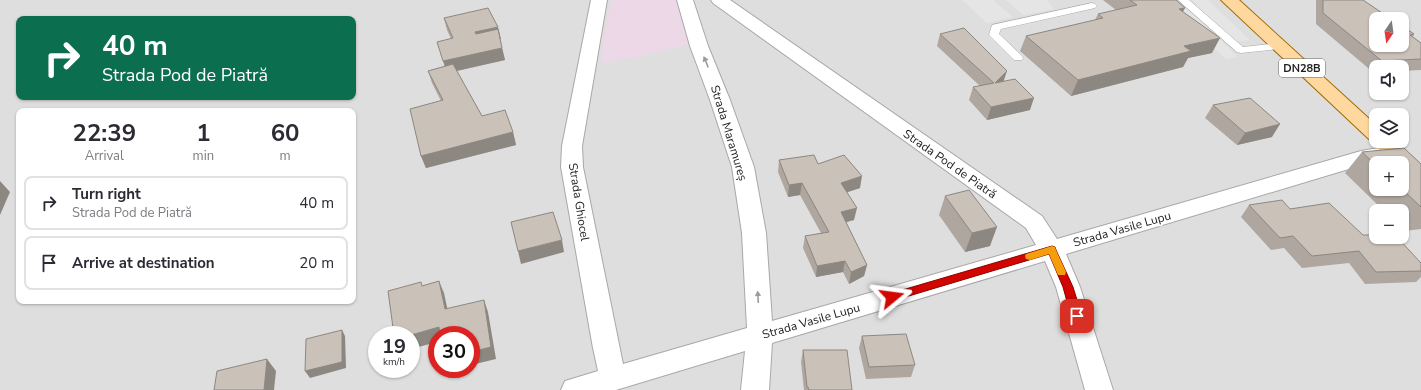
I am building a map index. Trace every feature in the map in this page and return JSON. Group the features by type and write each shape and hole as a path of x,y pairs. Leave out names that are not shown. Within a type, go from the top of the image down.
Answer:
{"main road":[{"name":"DN28B","path":"1229,0 1369,130"},
{"name":"DN28B","path":"1389,148 1421,177"}],"street":[{"name":"Strada Ghiocel","path":"598,0 572,146 572,167 606,348 614,379"},
{"name":"Strada Maramureș","path":"685,0 699,46 720,100 742,166 754,233 760,336 755,390"},
{"name":"Strada Pod de Piatră","path":"719,0 1034,222 1052,250 1068,287 1099,390"},
{"name":"Strada Vasile Lupu","path":"575,390 1362,158 1376,148"}],"lane":[{"path":"1183,0 1240,50 1278,46"},
{"path":"1018,58 994,35 996,27 1092,6"}],"shaded area":[{"path":"0,0 1421,0 1421,390 0,390"},
{"path":"611,0 679,0 685,17 689,44 637,57 601,63 603,42"},
{"path":"962,0 993,0 1013,17 987,23"},
{"path":"1006,0 1047,0 1054,9 1023,15"},
{"path":"1192,0 1208,0 1250,40 1234,42"},
{"path":"1185,6 1238,57 1226,59 1170,8"}],"building":[{"path":"1130,0 1176,0 1185,8 1179,9 1220,38 1184,46 1191,51 1078,80 1026,36 1103,18 1098,14 1137,5"},
{"path":"1323,0 1363,0 1381,12 1369,12 1369,50 1323,13"},
{"path":"488,8 498,27 475,32 476,34 498,29 502,48 443,61 437,42 453,38 444,18"},
{"path":"964,28 1007,71 995,83 1015,79 1034,98 991,107 973,87 994,83 940,34"},
{"path":"1409,31 1414,34 1410,35 1421,43 1421,59 1381,60 1371,52 1409,52"},
{"path":"453,64 482,116 505,110 513,132 421,156 410,109 443,100 428,71"},
{"path":"1250,98 1280,124 1245,133 1213,105"},
{"path":"1404,148 1421,164 1421,207 1409,196 1409,156 1369,156 1369,158 1362,152"},
{"path":"814,155 818,164 844,155 862,176 841,183 857,208 841,212 867,265 851,272 845,261 817,266 805,236 829,232 802,183 789,185 779,160"},
{"path":"969,190 997,227 972,233 945,196"},
{"path":"1282,200 1290,209 1329,203 1363,235 1369,235 1369,244 1403,244 1421,263 1421,271 1376,272 1359,251 1312,256 1293,236 1280,238 1249,205"},
{"path":"553,212 562,240 518,251 511,222"},
{"path":"439,281 445,309 484,300 491,347 480,350 480,326 428,326 428,330 420,332 420,326 393,326 388,291 421,282 422,286"},
{"path":"342,330 342,362 305,371 306,339"},
{"path":"906,334 915,365 869,367 862,336"},
{"path":"803,350 847,350 852,390 809,390 807,387"},
{"path":"267,359 264,390 214,390 217,371"}],"slow traffic":[{"path":"1030,256 1052,250 1061,272"}],"route":[{"path":"892,297 1052,250 1068,287 1077,316"}]}
